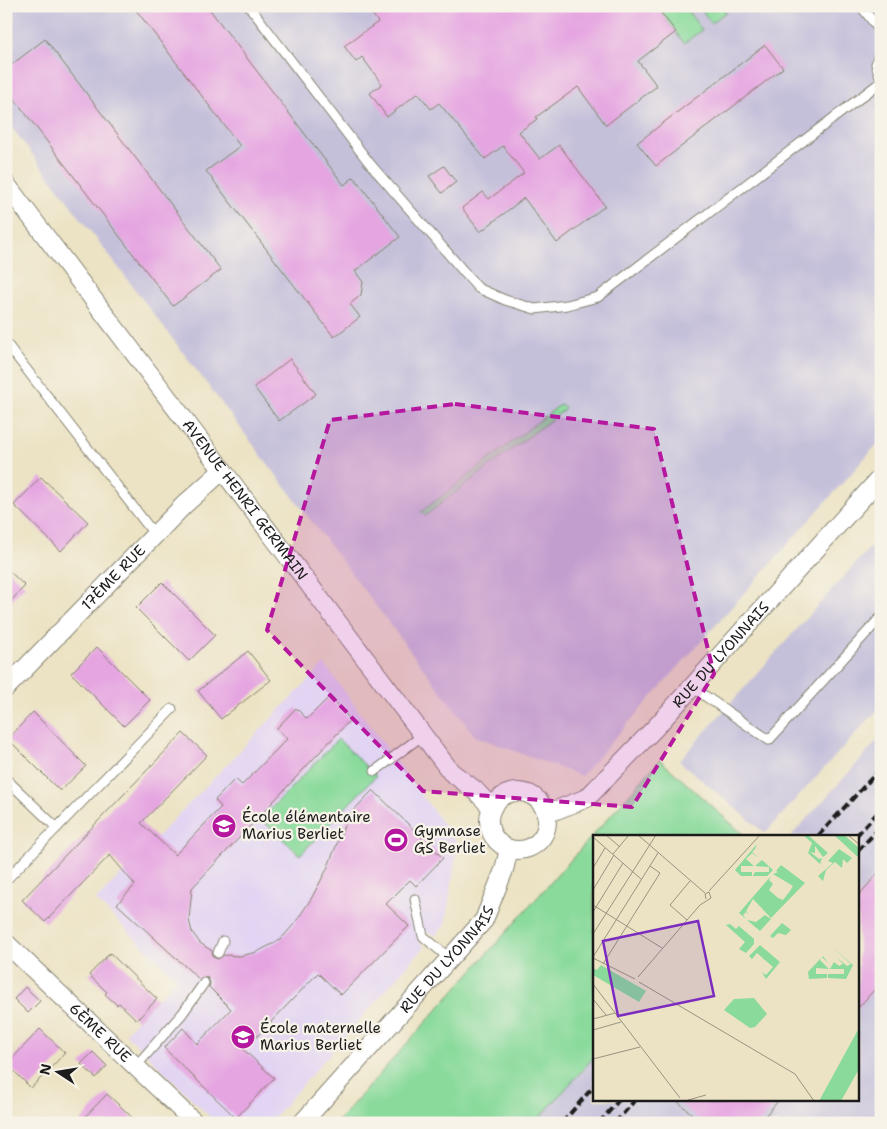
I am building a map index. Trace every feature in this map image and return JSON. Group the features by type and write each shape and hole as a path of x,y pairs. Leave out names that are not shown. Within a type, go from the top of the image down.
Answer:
{"street":[{"name":"AVENUE HENRI GERMAIN","path":"6,184 451,772 475,790 492,808"},
{"name":"17ÈME RUE","path":"6,688 155,535 223,470"},
{"name":"RUE DU LYONNAIS","path":"546,814 587,798 692,687 881,477"},
{"path":"521,792 537,800 546,814 546,830 538,843 524,850 509,849 498,842 491,832 489,820 492,808 504,796 521,792"},
{"name":"RUE DU LYONNAIS","path":"302,1123 484,920 504,870 509,849"},
{"name":"6ÈME RUE","path":"6,943 195,1123"}],"lane":[{"path":"249,6 371,165 478,288 505,300 534,308 567,305 598,297 881,80 876,64 881,47"},
{"path":"861,6 881,32"},
{"path":"6,343 155,535"},
{"path":"692,687 768,740 881,617"},
{"path":"8,878 172,709"},
{"path":"375,771 423,736"},
{"path":"6,779 57,828"},
{"path":"415,899 423,936 449,958"},
{"path":"218,953 223,941"},
{"path":"136,1066 182,1014 204,983"}],"highlighted area":[{"path":"455,404 654,429 714,674 632,807 423,791 267,630 330,420"}],"shaded area":[{"path":"6,6 881,6 881,440 581,776 475,736 6,120"},
{"path":"881,535 881,706 765,833 679,761"},
{"path":"324,664 458,844 445,925 435,936 429,932 418,939 424,947 269,1123 216,1123 125,1033 177,979 96,900"},
{"path":"881,737 881,1116 866,1123 535,1123 593,1058 593,1102 860,1102 860,835 792,835"}],"green space":[{"path":"656,6 684,6 702,30 684,43"},
{"path":"699,6 722,6 726,12 711,23"},
{"path":"561,404 565,409 425,516 421,512"},
{"path":"338,739 376,776 300,855 261,819"},
{"path":"660,760 744,835 593,835"},
{"path":"593,835 593,1058 535,1123 336,1123"}],"building":[{"path":"133,6 207,6 344,185 354,177 400,237 355,271 363,282 361,295 350,304 360,317 334,337 206,171 240,146"},
{"path":"366,6 656,6 676,32 638,61 657,86 606,125 578,87 536,117 537,119 519,132 540,159 559,145 605,206 557,243 524,198 480,232 462,208 483,192 489,199 524,173 503,146 485,159 439,103 431,109 418,93 387,117 370,93 382,84 362,57 356,62 344,46 378,22"},
{"path":"45,39 221,270 173,306 6,88 6,69"},
{"path":"765,45 783,68 656,166 637,143"},
{"path":"444,166 456,182 442,193 429,176"},
{"path":"290,359 316,394 279,421 254,387"},
{"path":"41,477 88,522 61,551 14,505"},
{"path":"6,568 25,586 6,606"},
{"path":"162,582 215,635 189,661 136,608"},
{"path":"97,647 150,700 124,726 71,673"},
{"path":"248,651 271,680 221,719 198,691"},
{"path":"330,696 350,720 192,888 189,920 192,932 200,943 212,951 213,957 218,959 224,955 240,956 257,952 280,940 295,923 311,899 327,869 348,816 373,790 443,858 416,886 410,880 386,904 409,926 341,995 318,973 244,1050 274,1078 236,1118 164,1048 183,1028 197,1044 231,1009 209,987 208,978 199,979 117,904 135,885 110,855 45,922 22,900 183,733 207,755 141,823 175,855 221,807 215,800 235,779 242,785 287,739 277,728 296,708 307,719"},
{"path":"33,712 86,766 60,791 8,739"},
{"path":"881,870 881,982 860,1006 860,894"},
{"path":"110,953 157,999 137,1020 119,1003 117,1005 105,994 107,992 89,975"},
{"path":"25,987 40,1001 28,1013 14,999"},
{"path":"40,1029 65,1053 31,1088 7,1064"},
{"path":"93,1052 107,1066 96,1078 81,1064"},
{"path":"107,1094 119,1105 138,1123 79,1123"},
{"path":"678,1102 777,1102 759,1123 702,1123"}],"railway":[{"path":"819,835 881,768"},
{"path":"857,835 881,809"},
{"path":"860,849 881,826"},
{"path":"562,1123 593,1087"},
{"path":"599,1123 617,1102"},
{"path":"615,1123 633,1102"}],"place":[{"name":"École élémentaire Marius Berliet","path":"224,826"},
{"name":"Gymnase GS Berliet","path":"396,840"},
{"name":"École maternelle Marius Berliet","path":"243,1037"}]}
